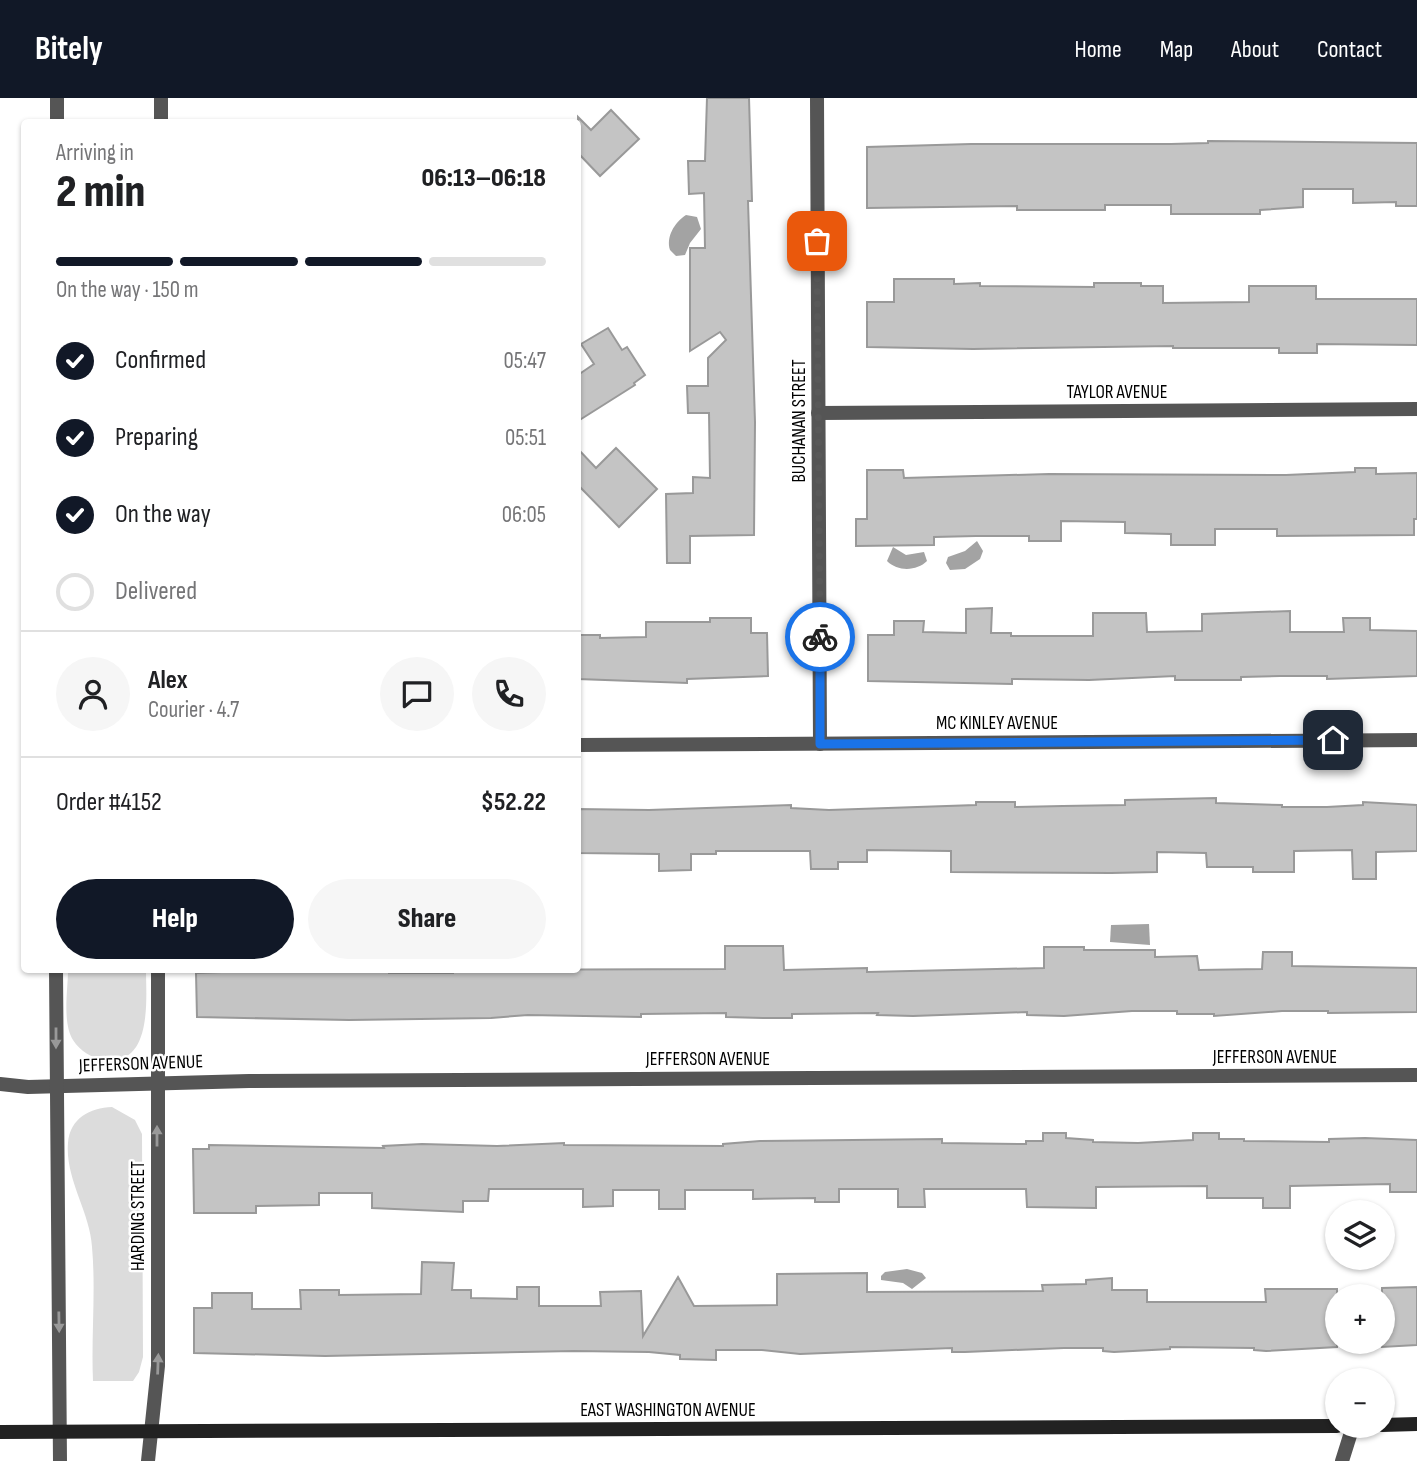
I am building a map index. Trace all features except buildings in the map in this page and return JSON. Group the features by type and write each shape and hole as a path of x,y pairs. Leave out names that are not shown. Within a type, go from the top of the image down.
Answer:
{"main road":[{"path":"1395,1425 1417,1424"},
{"name":"EAST WASHINGTON AVENUE","path":"0,1432 1325,1426"}],"street":[{"path":"57,98 57,119"},
{"path":"161,98 161,119"},
{"name":"BUCHANAN STREET","path":"817,98 820,744"},
{"name":"TAYLOR AVENUE","path":"818,413 1417,409"},
{"name":"MC KINLEY AVENUE","path":"581,745 1417,740"},
{"path":"56,973 60,1461"},
{"name":"HARDING STREET","path":"148,1461 158,1366 158,973"},
{"name":"JEFFERSON AVENUE","path":"0,1084 28,1087 157,1082 1417,1075"},
{"path":"1342,1461 1349,1438"}],"shaded area":[{"path":"686,215 697,217 701,229 685,255 676,256 670,250 670,235"},
{"path":"977,541 983,551 980,559 965,569 950,570 946,563 948,557 965,551"},
{"path":"893,547 906,555 924,552 927,561 913,568 891,565 887,561"},
{"path":"1149,924 1150,945 1110,942 1111,925"},
{"path":"68,973 146,973 146,1013 139,1042 131,1053 120,1059 95,1058 76,1044 70,1033 67,1015"},
{"path":"112,1107 135,1120 142,1134 143,1357 133,1381 93,1381 92,1247 68,1156 70,1134 77,1121 89,1112"},
{"path":"907,1269 922,1273 926,1278 912,1289 903,1283 881,1280 885,1272"}],"way so far":[{"path":"817,241 820,637"}],"route":[{"path":"820,637 820,744 1333,740"}]}
